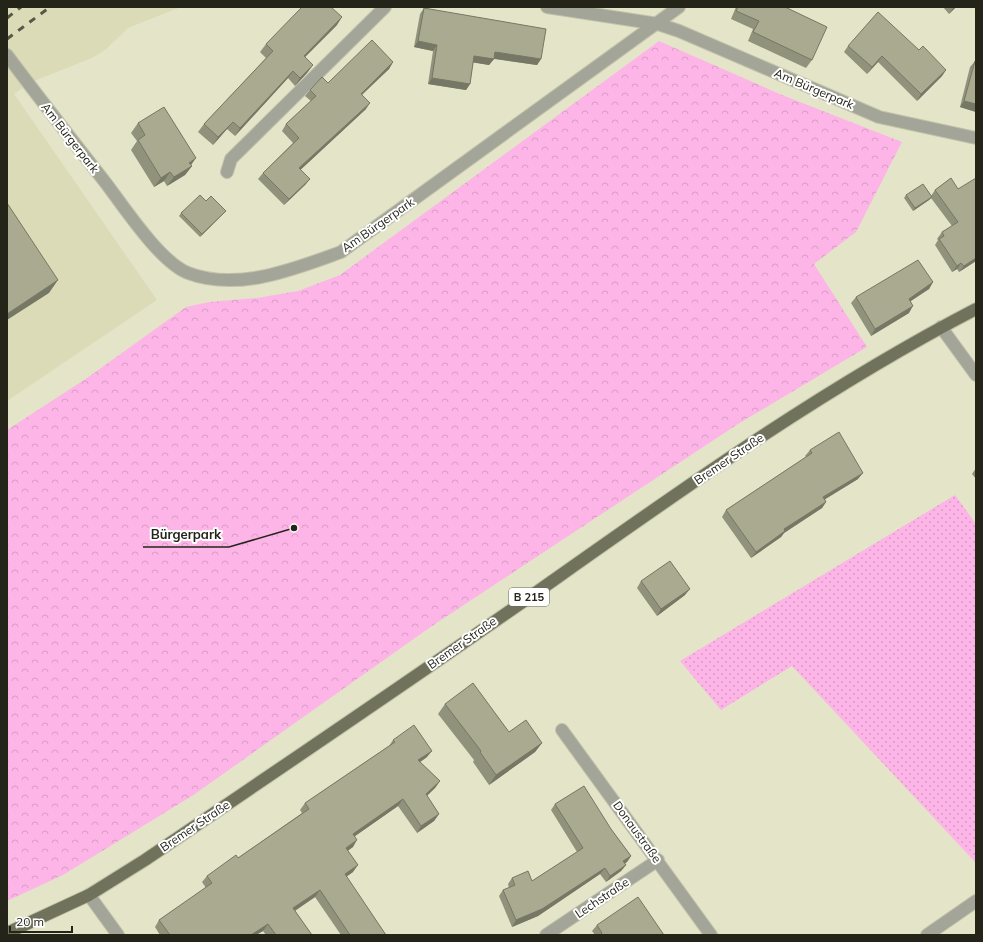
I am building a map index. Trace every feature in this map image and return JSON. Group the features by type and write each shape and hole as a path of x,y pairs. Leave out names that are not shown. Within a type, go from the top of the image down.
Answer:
{"main road":[{"name":"Bremer Straße","path":"7,933 90,895 145,860 493,622 645,515 821,398 941,327 976,309"}],"street":[{"path":"227,172 231,159 385,7"},
{"name":"Am Bürgerpark","path":"547,7 658,24 680,31 879,117 976,138"},
{"path":"658,24 679,7"},
{"name":"Am Bürgerpark","path":"7,55 137,224 166,257 187,272 215,280 245,279 294,270 341,252 658,24"},
{"path":"941,327 976,375"},
{"name":"Donaustraße","path":"562,730 658,860 711,935"},
{"name":"Lechstraße","path":"546,935 658,860"},
{"path":"90,895 118,935"},
{"path":"927,935 976,901"}],"shaded area":[{"path":"7,7 181,7 128,28 105,50 92,58 29,83 14,94 157,300 7,401"}],"green space":[{"path":"659,41 782,95 902,142 856,232 814,264 867,347 738,424 432,626 192,796 63,875 7,901 7,430 87,378 186,307 209,302 257,298 298,291 340,275"},
{"path":"955,495 976,524 976,863 792,666 721,710 680,661"}],"building":[{"path":"302,7 331,7 342,17 304,56 313,65 300,78 293,71 240,128 233,122 218,137 204,124 273,51 266,44"},
{"path":"738,7 785,7 827,27 812,60 753,32 759,21 736,11"},
{"path":"424,8 546,29 541,59 495,52 494,59 474,56 470,84 432,78 437,45 418,41"},
{"path":"878,12 919,50 923,46 946,70 921,94 882,56 872,67 848,46"},
{"path":"372,40 393,62 361,94 370,103 299,168 310,179 289,199 263,173 299,138 286,124 316,96 310,90 322,77 328,83"},
{"path":"976,61 976,104 964,101"},
{"path":"164,107 196,158 189,163 192,166 174,177 170,172 161,178 138,140 145,135 138,123"},
{"path":"951,178 958,189 976,178 976,258 964,266 961,263 957,266 939,239 944,236 942,232 958,222 935,190"},
{"path":"923,184 932,197 915,208 906,195"},
{"path":"200,195 206,201 211,196 226,211 202,234 181,213"},
{"path":"7,203 58,280 7,314"},
{"path":"918,260 933,282 909,299 913,306 875,329 856,297"},
{"path":"839,432 863,473 823,497 826,502 784,529 785,531 756,552 726,510 812,453 810,450"},
{"path":"670,561 690,589 661,609 641,581"},
{"path":"473,683 509,732 526,720 542,743 496,775 480,752 481,751 445,704"},
{"path":"414,725 432,751 418,760 440,781 426,794 439,814 421,826 403,799 353,834 357,840 346,848 358,865 345,874 386,935 350,935 320,890 293,908 312,935 276,935 268,924 251,935 170,935 159,920 212,883 207,876 236,855 238,858 309,809 305,803 395,742 393,740"},
{"path":"584,786 611,829 631,856 623,861 626,865 610,876 605,868 542,909 516,920 503,890 515,885 512,878 528,871 532,881 583,848 555,804"},
{"path":"638,897 664,935 600,935 602,933 597,925"}],"railway":[{"path":"7,18 21,7"},
{"path":"7,39 50,7"}],"place":[{"name":"Bürgerpark","path":"294,528"}]}
